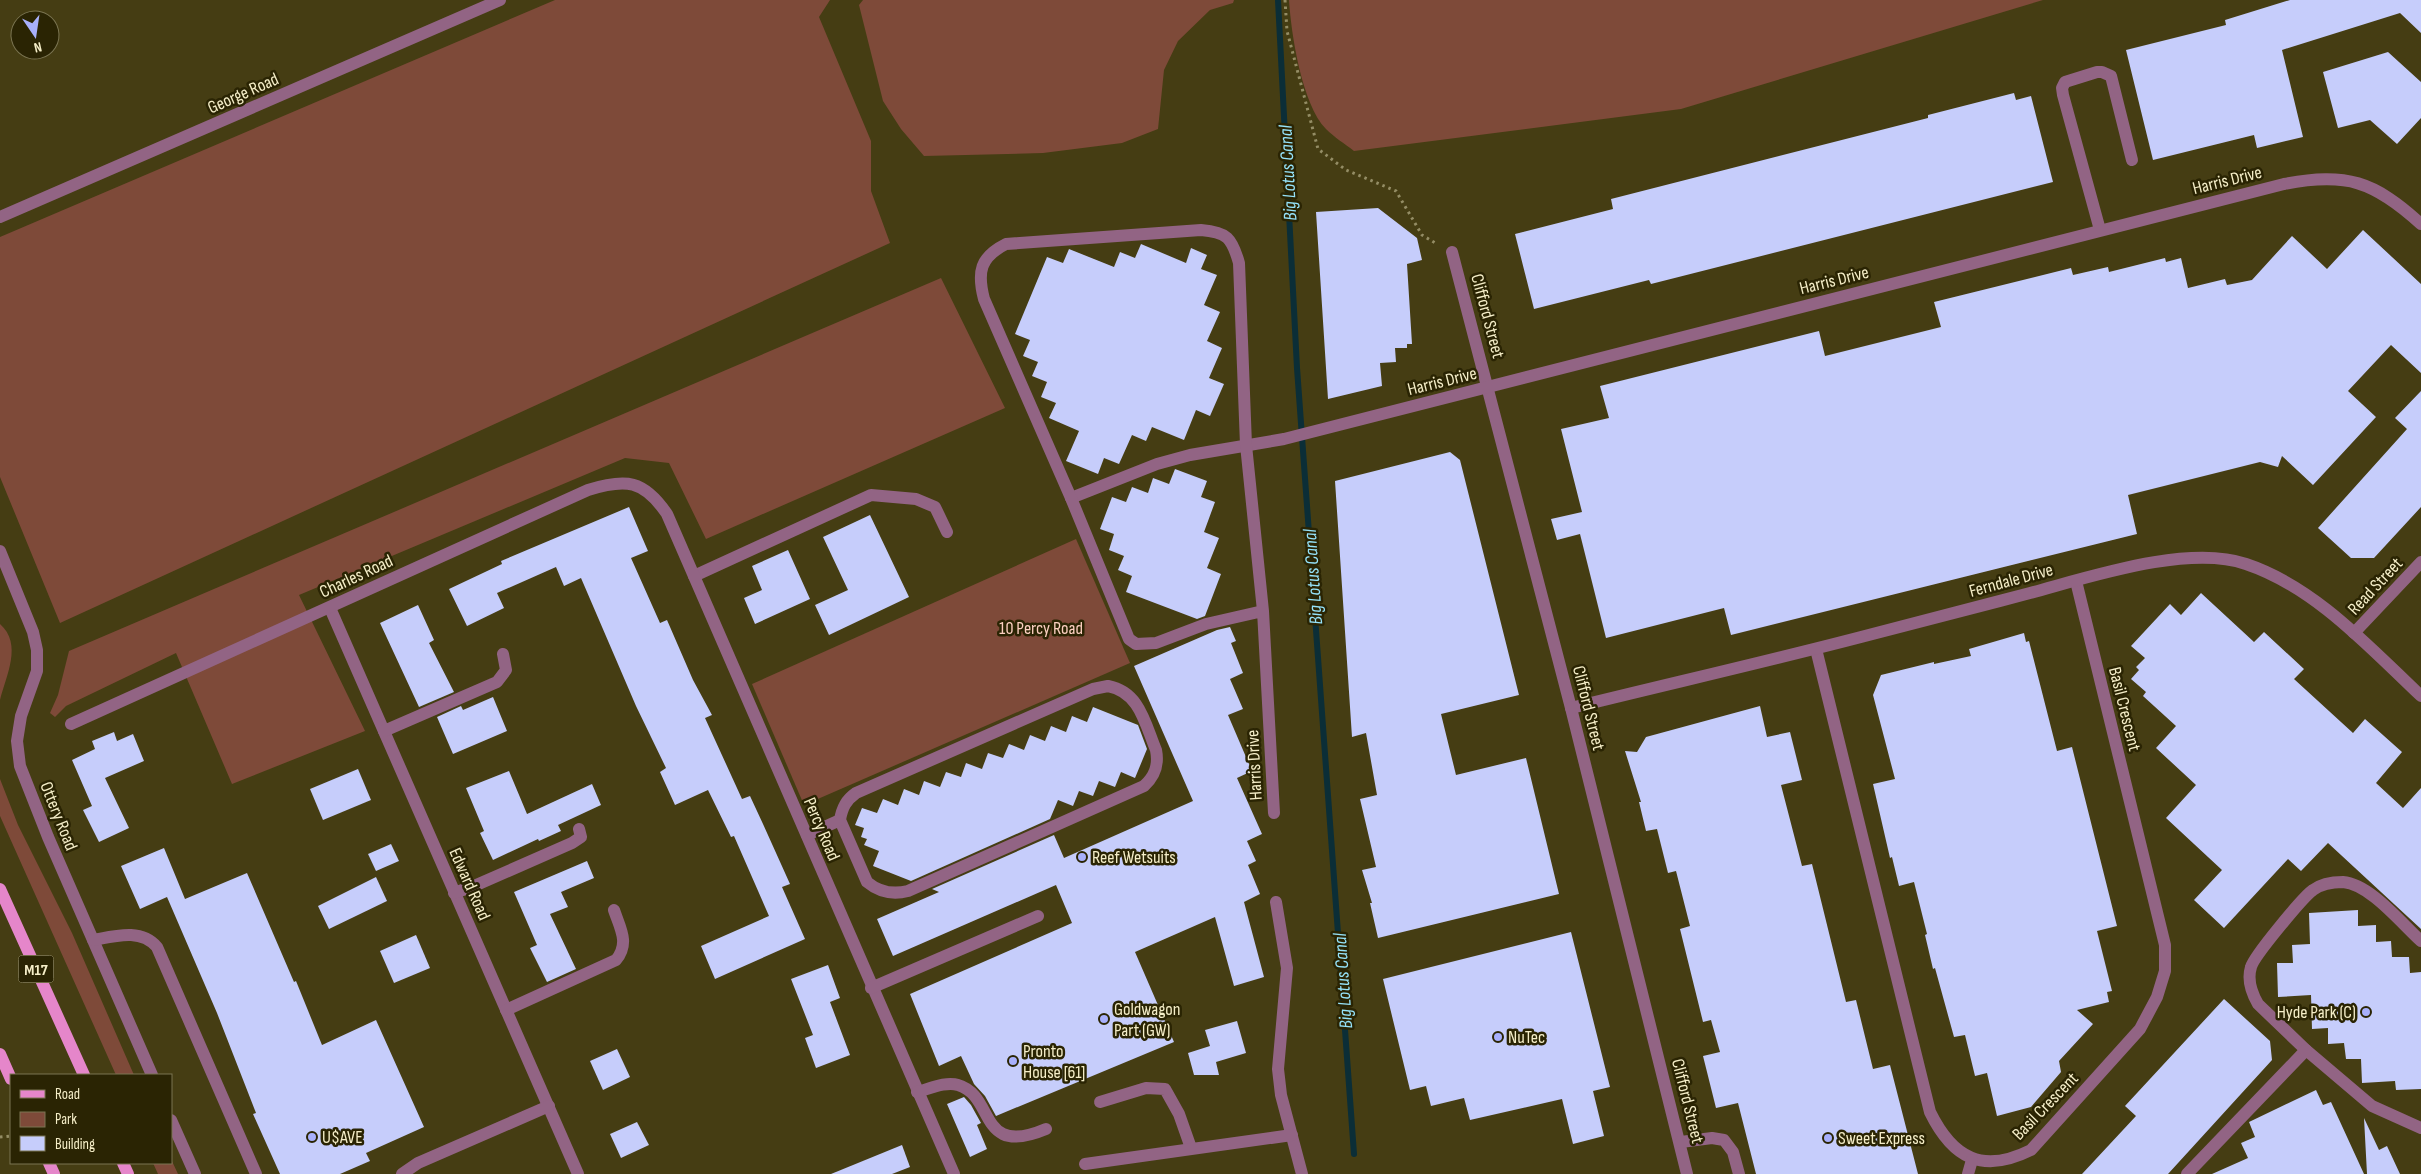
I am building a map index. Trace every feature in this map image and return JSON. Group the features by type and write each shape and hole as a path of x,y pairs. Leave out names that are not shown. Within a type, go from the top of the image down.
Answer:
{"main road":[{"name":"M17","path":"0,889 84,1074"},
{"path":"0,1054 10,1077"}],"street":[{"name":"George Road","path":"0,217 500,0"},
{"path":"2100,230 2063,95 2062,88 2065,82 2097,72 2110,76 2113,80 2132,160"},
{"name":"Harris Drive","path":"1274,813 1263,611 1246,446 1239,263 1235,248 1229,238 1217,231 1201,230 1006,244 992,251 982,265 979,282 984,299 1071,498 1157,464 1190,455 1246,446 1284,439 2241,194 2317,178 2345,179 2367,186 2402,207 2421,224"},
{"name":"Clifford Street","path":"1452,252 1571,708 1681,1142 1687,1174"},
{"name":"Charles Road","path":"71,724 588,490 613,482 629,483 645,489 656,499"},
{"path":"694,576 871,495 916,499 935,507 947,532"},
{"path":"1071,498 1129,638 1136,644 1156,642 1206,624 1263,611"},
{"name":"Percy Road","path":"656,499 667,514 916,1092 954,1174"},
{"name":"Ottery Road","path":"0,551 3,569 33,632 37,650 37,671 21,716 17,741 20,766 31,798 152,1074"},
{"name":"Ferndale Drive","path":"1571,708 2172,558 2212,556 2245,563 2274,575 2301,591 2354,634 2421,696"},
{"name":"Read Street","path":"2354,634 2421,562"},
{"name":"Basil Crescent","path":"1816,648 1930,1112 1940,1133 1954,1148 1972,1160 1993,1163 2012,1160 2031,1150 2140,1029 2157,997 2165,971 2165,945 2076,581"},
{"name":"Edward Road","path":"330,608 578,1174"},
{"path":"384,731 497,682 506,670 503,654"},
{"path":"806,835 840,820 845,803 856,793 1100,687 1116,688 1130,694 1158,758 1155,774 1144,786 900,893 885,892 867,882 840,820"},
{"path":"454,892 474,886 572,843 580,837 579,829"},
{"path":"2421,941 2360,887 2342,882 2332,883 2312,890 2255,958 2250,976 2253,995 2258,1004 2306,1050 2372,1106 2421,1128"},
{"path":"1276,902 1283,933 1287,968 1278,1068 1281,1095 1302,1174"},
{"path":"506,1010 616,960 625,944 614,910"},
{"path":"871,988 1038,916"},
{"path":"93,940 136,935 145,937 157,947 256,1174"},
{"path":"2188,1174 2306,1050"},
{"path":"916,1092 956,1084 966,1088 971,1093 992,1124 1002,1133 1016,1138 1046,1129"},
{"path":"1100,1102 1146,1088 1164,1089 1179,1114 1191,1148"},
{"path":"402,1174 418,1164 549,1106"},
{"path":"172,1122 195,1174"},
{"path":"1085,1164 1292,1134"},
{"path":"1681,1142 1712,1138 1724,1140 1733,1152 1739,1174"},
{"path":"1968,1174 1972,1160"}],"path":[{"path":"1285,0 1287,31 1318,149 1346,170 1396,191 1422,235 1452,252"}],"green space":[{"path":"555,0 830,0 819,17 871,141 871,191 890,243 60,623 0,477 0,237"},
{"path":"863,0 1234,0 1233,3 1210,10 1178,41 1164,70 1158,129 1122,143 1043,153 924,156 901,129 883,101 859,5"},
{"path":"1289,0 2043,0 1681,109 1354,151 1326,129 1310,103 1295,49"},
{"path":"941,278 1005,408 706,539 669,463 625,458 299,595 365,731 232,784 176,653 66,706 55,717 50,713 58,695 69,651"},
{"name":"10 Percy Road","path":"1076,539 1130,663 804,805 752,684"},
{"path":"0,624 7,632 11,641 12,651 9,671 0,700"},
{"path":"0,779 18,825 72,933 134,1074 116,1074 0,816"},
{"path":"172,1161 178,1174 158,1174 153,1164 172,1164"}],"building":[{"path":"2290,0 2421,0 2421,33 2400,13 2282,50 2303,137 2257,148 2254,135 2153,160 2126,50 2226,25 2225,20"},
{"path":"2388,52 2421,82 2421,118 2397,144 2370,120 2338,128 2323,72"},
{"path":"2014,93 2016,100 2031,96 2053,182 1651,284 1649,280 1534,309 1515,234 1613,209 1611,199 1928,118 1928,115"},
{"path":"1378,208 1417,238 1422,260 1407,264 1412,344 1407,344 1407,348 1395,348 1396,362 1380,363 1382,386 1328,399 1316,212"},
{"path":"2363,230 2421,284 2421,373 2391,345 2348,391 2376,417 2313,485 2282,456 2278,467 2260,462 2128,495 2137,534 1731,635 1724,608 1606,638 1580,534 1557,540 1551,519 1582,512 1561,429 1609,418 1600,386 1819,331 1825,356 1941,327 1934,302 2071,268 2073,275 2108,267 2109,272 2165,258 2166,262 2181,258 2188,288 2225,279 2227,285 2252,280 2292,236 2327,269"},
{"path":"1141,244 1186,263 1191,248 1207,255 1201,269 1217,275 1204,305 1220,312 1207,341 1222,348 1209,378 1224,384 1210,416 1196,410 1184,440 1152,427 1146,441 1132,435 1119,464 1104,458 1098,474 1066,461 1079,431 1049,418 1056,403 1041,397 1047,382 1032,376 1038,362 1023,356 1030,340 1015,334 1047,257 1063,263 1069,249 1114,267 1120,252 1135,258"},
{"path":"2421,391 2421,507 2374,558 2351,558 2318,528 2407,429 2395,418"},
{"path":"1450,452 1460,460 1519,695 1441,714 1456,775 1526,758 1559,894 1378,938 1370,903 1372,903 1362,870 1376,867 1360,799 1377,795 1366,733 1352,737 1335,481"},
{"path":"1175,469 1207,481 1201,497 1215,502 1204,532 1219,538 1207,568 1221,574 1205,616 1197,619 1126,592 1132,576 1118,570 1124,556 1109,550 1114,534 1100,529 1112,497 1126,502 1132,487 1148,493 1153,478 1169,484"},
{"path":"629,507 648,551 631,558 660,623 667,620 693,680 712,715 705,718 742,799 750,796 763,824 790,884 782,887 805,939 715,979 701,946 769,916 734,836 731,837 708,790 675,805 660,772 666,768 636,706 581,578 564,586 556,567 497,593 504,608 467,626 449,589 502,564 501,561"},
{"path":"870,515 909,597 829,635 815,605 848,590 823,537"},
{"path":"788,550 810,599 755,624 744,598 762,590 752,566"},
{"path":"2201,593 2254,642 2264,632 2304,669 2294,679 2353,733 2365,719 2402,752 2376,783 2403,808 2421,788 2421,929 2328,843 2301,871 2288,859 2224,928 2194,900 2222,870 2166,818 2196,785 2156,748 2176,726 2143,696 2146,692 2131,679 2139,670 2136,667 2145,658 2131,646 2170,604 2181,615"},
{"path":"418,605 434,640 429,643 454,692 419,707 380,623"},
{"path":"1230,627 1236,641 1231,643 1243,673 1230,679 1243,709 1228,715 1252,771 1237,778 1262,834 1247,841 1256,861 1248,865 1260,894 1244,902 1264,977 1234,986 1215,917 1135,952 1174,1042 996,1116 985,1096 974,1084 961,1056 939,1066 910,994 1072,923 1056,885 893,956 877,919 939,892 932,889 1054,835 1064,858 1193,801 1134,666 1217,630"},
{"path":"2024,633 2026,642 2029,641 2057,751 2072,747 2117,926 2097,931 2112,991 2107,992 2109,1002 2077,1010 2093,1024 2059,1061 2061,1072 2031,1107 1997,1116 1987,1073 1975,1076 1965,1035 1954,1037 1935,968 1933,969 1925,935 1927,934 1914,882 1899,886 1892,857 1890,858 1873,784 1895,779 1873,695 1881,675 1934,662 1934,664 1971,656 1969,649"},
{"path":"493,697 507,731 453,754 437,717 461,706 463,710"},
{"path":"1760,706 1767,737 1790,732 1802,780 1781,785 1802,866 1812,864 1846,1002 1856,1000 1873,1069 1890,1065 1918,1174 1756,1174 1738,1103 1716,1108 1703,1056 1720,1052 1711,1020 1703,1022 1680,929 1690,926 1676,871 1668,873 1657,829 1646,831 1639,802 1641,802 1625,751 1637,752 1646,737"},
{"path":"1093,707 1138,725 1147,749 1135,778 1121,772 1115,787 1099,781 1093,796 1079,791 1073,806 1058,800 1050,819 911,881 873,866 879,851 864,845 867,839 861,837 864,828 855,825 862,808 877,813 883,799 898,805 904,789 919,795 924,781 940,787 946,772 961,777 966,763 982,769 988,753 1003,758 1009,744 1024,750 1030,735 1045,741 1051,726 1066,732 1072,716 1087,722"},
{"path":"114,732 117,741 133,734 144,761 105,778 129,828 99,842 83,810 92,806 72,760 95,749 92,741"},
{"path":"358,769 371,800 323,820 310,789"},
{"path":"509,771 527,814 592,784 601,805 558,825 561,831 539,841 538,839 493,860 480,833 484,831 466,788"},
{"path":"391,844 399,861 376,871 368,854"},
{"path":"164,848 185,899 247,873 294,982 296,981 322,1045 376,1020 424,1127 366,1153 370,1161 340,1174 280,1174 253,1114 256,1113 217,1013 167,897 140,909 121,866"},
{"path":"587,861 594,878 561,892 568,907 550,914 576,969 547,982 530,948 537,945 514,892"},
{"path":"376,877 387,901 329,929 318,906"},
{"name":"Hyde Park (C)","path":"2358,910 2358,926 2376,925 2376,942 2391,941 2392,957 2409,957 2410,973 2421,972 2421,1089 2396,1090 2395,1081 2362,1083 2361,1059 2346,1059 2344,1043 2328,1044 2328,1028 2312,1029 2311,995 2278,997 2277,963 2293,963 2292,945 2310,944 2309,913"},
{"name":"NuTec","path":"1571,932 1610,1087 1593,1091 1604,1136 1573,1144 1562,1099 1470,1120 1464,1098 1431,1106 1426,1086 1410,1090 1383,979"},
{"path":"416,935 430,968 394,983 380,951"},
{"path":"828,965 840,998 830,1002 850,1055 816,1068 805,1038 813,1035 791,979"},
{"path":"2224,999 2270,1041 2272,1060 2168,1174 2082,1174 2136,1116 2125,1106"},
{"path":"1237,1021 1246,1053 1216,1062 1219,1075 1194,1075 1188,1053 1210,1046 1205,1030"},
{"path":"617,1049 630,1077 603,1090 590,1061"},
{"path":"2316,1090 2323,1105 2331,1102 2364,1174 2212,1174 2248,1158 2241,1143 2255,1137 2249,1122"},
{"path":"964,1097 981,1123 977,1125 987,1149 970,1157 947,1104"},
{"path":"2364,1118 2379,1150 2387,1146 2400,1174 2367,1174"},
{"path":"637,1122 649,1145 621,1158 610,1134"},
{"path":"902,1145 910,1167 892,1174 831,1174"}],"waterway":[{"name":"Big Lotus Canal","path":"1278,0 1297,368 1354,1154"}],"place":[{"name":"Reef Wetsuits","path":"1082,857"},
{"name":"Hyde Park (C)","path":"2366,1012"},
{"name":"Goldwagon Part (GW)","path":"1104,1019"},
{"name":"NuTec","path":"1498,1037"},
{"name":"Pronto House [61]","path":"1013,1061"},
{"name":"U$AVE","path":"312,1137"},
{"name":"Sweet Express","path":"1828,1138"}]}
